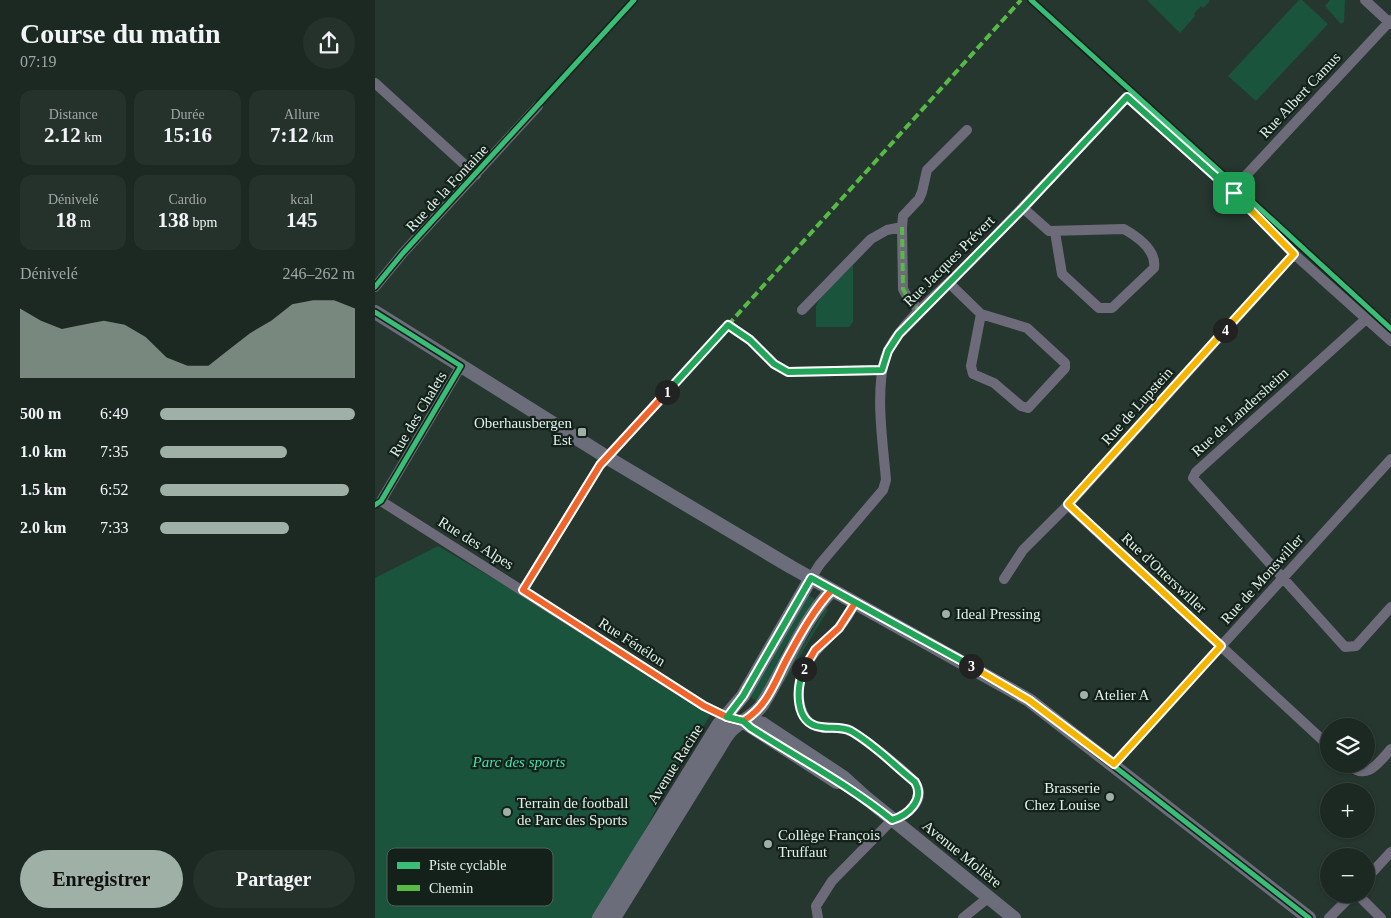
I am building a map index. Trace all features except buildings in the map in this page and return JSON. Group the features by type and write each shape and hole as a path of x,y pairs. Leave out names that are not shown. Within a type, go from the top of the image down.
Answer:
{"street":[{"path":"1365,0 1390,22"},
{"name":"Rue Albert Camus","path":"1234,193 1244,177 1390,22"},
{"path":"375,82 476,176"},
{"name":"Rue Jacques Prévert","path":"811,578 820,564 883,490 886,480 881,407 882,370 893,342 920,311 1023,208 1127,97 1234,193"},
{"name":"Rue de la Fontaine","path":"375,287 403,253 476,176 538,106"},
{"path":"920,311 908,298 903,289 901,227 903,216 919,199 927,170 967,130"},
{"path":"1234,193 1294,254 1391,341"},
{"path":"1023,208 1044,228 1055,232 1124,229 1151,251 1154,256 1154,268 1112,308 1099,308 1062,274 1055,232"},
{"path":"802,310 871,240 887,230 901,227"},
{"name":"Rue de Lupstein","path":"1004,579 1023,550 1068,504 1294,254"},
{"path":"949,283 981,314 1027,328 1065,364 1065,368 1028,408 1021,406 999,386 973,374 971,366 981,314"},
{"path":"375,312 608,457 811,578 1029,700 1114,764 1309,918"},
{"name":"Rue de Landersheim","path":"1282,579 1195,484 1193,475 1366,319"},
{"name":"Rue des Alpes","path":"381,501 523,590 600,465 728,325 750,340 774,364 788,372 882,370"},
{"name":"Rue des Chalets","path":"381,501 461,366"},
{"name":"Rue de Monswiller","path":"1114,764 1391,459"},
{"name":"Rue d'Otterswiller","path":"1068,504 1320,738"},
{"name":"Avenue Racine","path":"599,918 719,724 727,717 743,696 811,578"},
{"path":"1282,579 1345,647 1356,646 1391,607"},
{"name":"Rue Fénélon","path":"523,590 704,706 727,717"},
{"name":"Avenue Racine","path":"614,918 721,744 730,731 761,707 787,656 823,600 832,590"},
{"path":"818,918 816,906 832,881 892,820 900,818 916,803 918,791 915,782 849,730 814,726 806,719 800,707 799,684 809,659 845,620 855,603"},
{"name":"Avenue Molière","path":"727,717 763,724 822,761 1014,918"},
{"path":"1375,766 1391,749"},
{"path":"1375,869 1391,852"},
{"path":"963,918 989,897"},
{"path":"1329,918 1345,903"},
{"path":"1365,903 1381,918"}],"green space":[{"path":"1147,0 1210,1 1203,8 1201,6 1180,33"},
{"path":"1299,0 1302,0 1328,24 1256,101 1228,76"},
{"path":"1330,0 1345,0 1344,22 1341,24 1325,6"},
{"path":"853,265 853,322 849,327 816,327 816,306 820,298"},
{"name":"Parc des sports","path":"438,546 520,594 711,714 677,769 599,918 375,918 375,578"},
{"path":"808,595 815,599 781,653 780,664 757,701 750,697 772,661 774,650"},
{"path":"826,608 828,610 768,708 766,707"}],"marked path":[{"path":"728,325 1021,0"},
{"path":"902,227 903,289 908,298 920,311"}],"cycle path":[{"path":"375,287 403,253 634,0"},
{"path":"1031,0 1226,177 1238,184 1242,192 1391,329"},
{"path":"375,312 461,366 381,501 375,505"},
{"path":"909,633 1029,700 1309,918"}],"place":[{"name":"Oberhausbergen Est","path":"582,432"},
{"name":"Ideal Pressing","path":"946,614"},
{"name":"Atelier A","path":"1084,695"},
{"name":"Brasserie Chez Louise","path":"1110,797"},
{"name":"Terrain de football de Parc des Sports","path":"507,812"},
{"name":"Collège François Truffaut","path":"768,844"}],"route":[{"path":"1234,193 1127,97 1023,208 899,334 885,357 882,370 797,374 788,372 780,369 750,340 728,325 600,465 523,590 704,706 727,717 743,721 751,717 761,707 784,666 787,656 823,600 832,590 855,603 839,628 815,650 809,659 799,684 800,707 806,719 814,726 849,730 915,782 918,791 916,803 911,810 900,818 892,820 865,798 751,728 743,721 732,718 727,717 735,709 743,696 811,578 1029,700 1114,764 1221,646 1068,504 1294,254 1234,193"}]}
